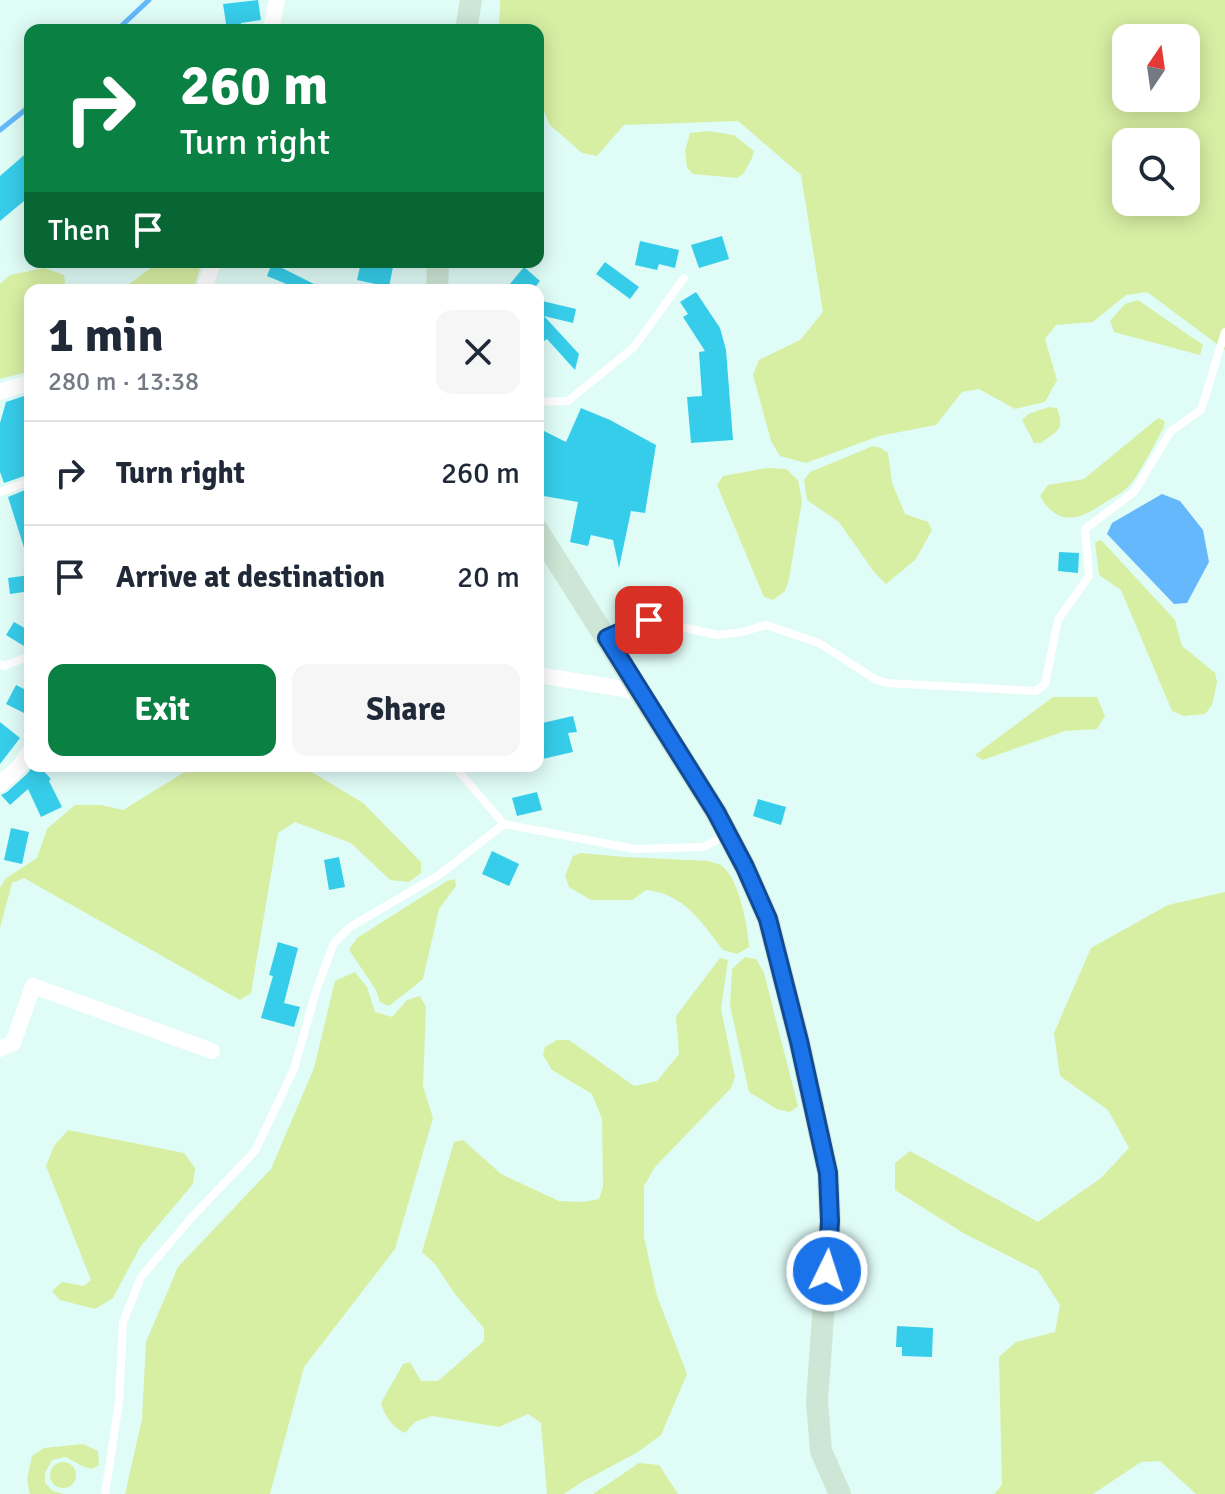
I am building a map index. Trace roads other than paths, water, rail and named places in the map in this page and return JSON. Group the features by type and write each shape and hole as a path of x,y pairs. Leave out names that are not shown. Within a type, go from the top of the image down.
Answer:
{"main road":[{"path":"467,24 471,0"},
{"path":"544,540 716,812 768,919 828,1173 830,1221 817,1401 821,1451 840,1494"}],"street":[{"path":"272,24 277,0"},
{"path":"0,392 24,384"},
{"path":"544,676 642,692"},
{"path":"0,784 24,760"},
{"path":"0,1049 13,1043 33,986 212,1051"}],"lane":[{"path":"544,402 568,401 634,347 684,278"},
{"path":"607,638 649,620 718,635 766,625 819,643 886,683 1036,691 1045,684 1058,620 1089,576 1085,529 1134,492 1171,431 1201,410 1225,332"},
{"path":"0,492 24,483"},
{"path":"0,664 4,666 24,658"},
{"path":"459,772 504,824 635,849 703,847 728,835"},
{"path":"105,1494 119,1402 123,1322 141,1277 192,1217 255,1151 294,1069 316,991 334,943 350,927 439,875 504,824"}],"water":[{"path":"1162,494 1180,501 1203,530 1209,562 1187,603 1174,604 1107,534 1112,523"}],"waterway":[{"path":"123,24 149,0"},
{"path":"0,130 24,111"}]}
